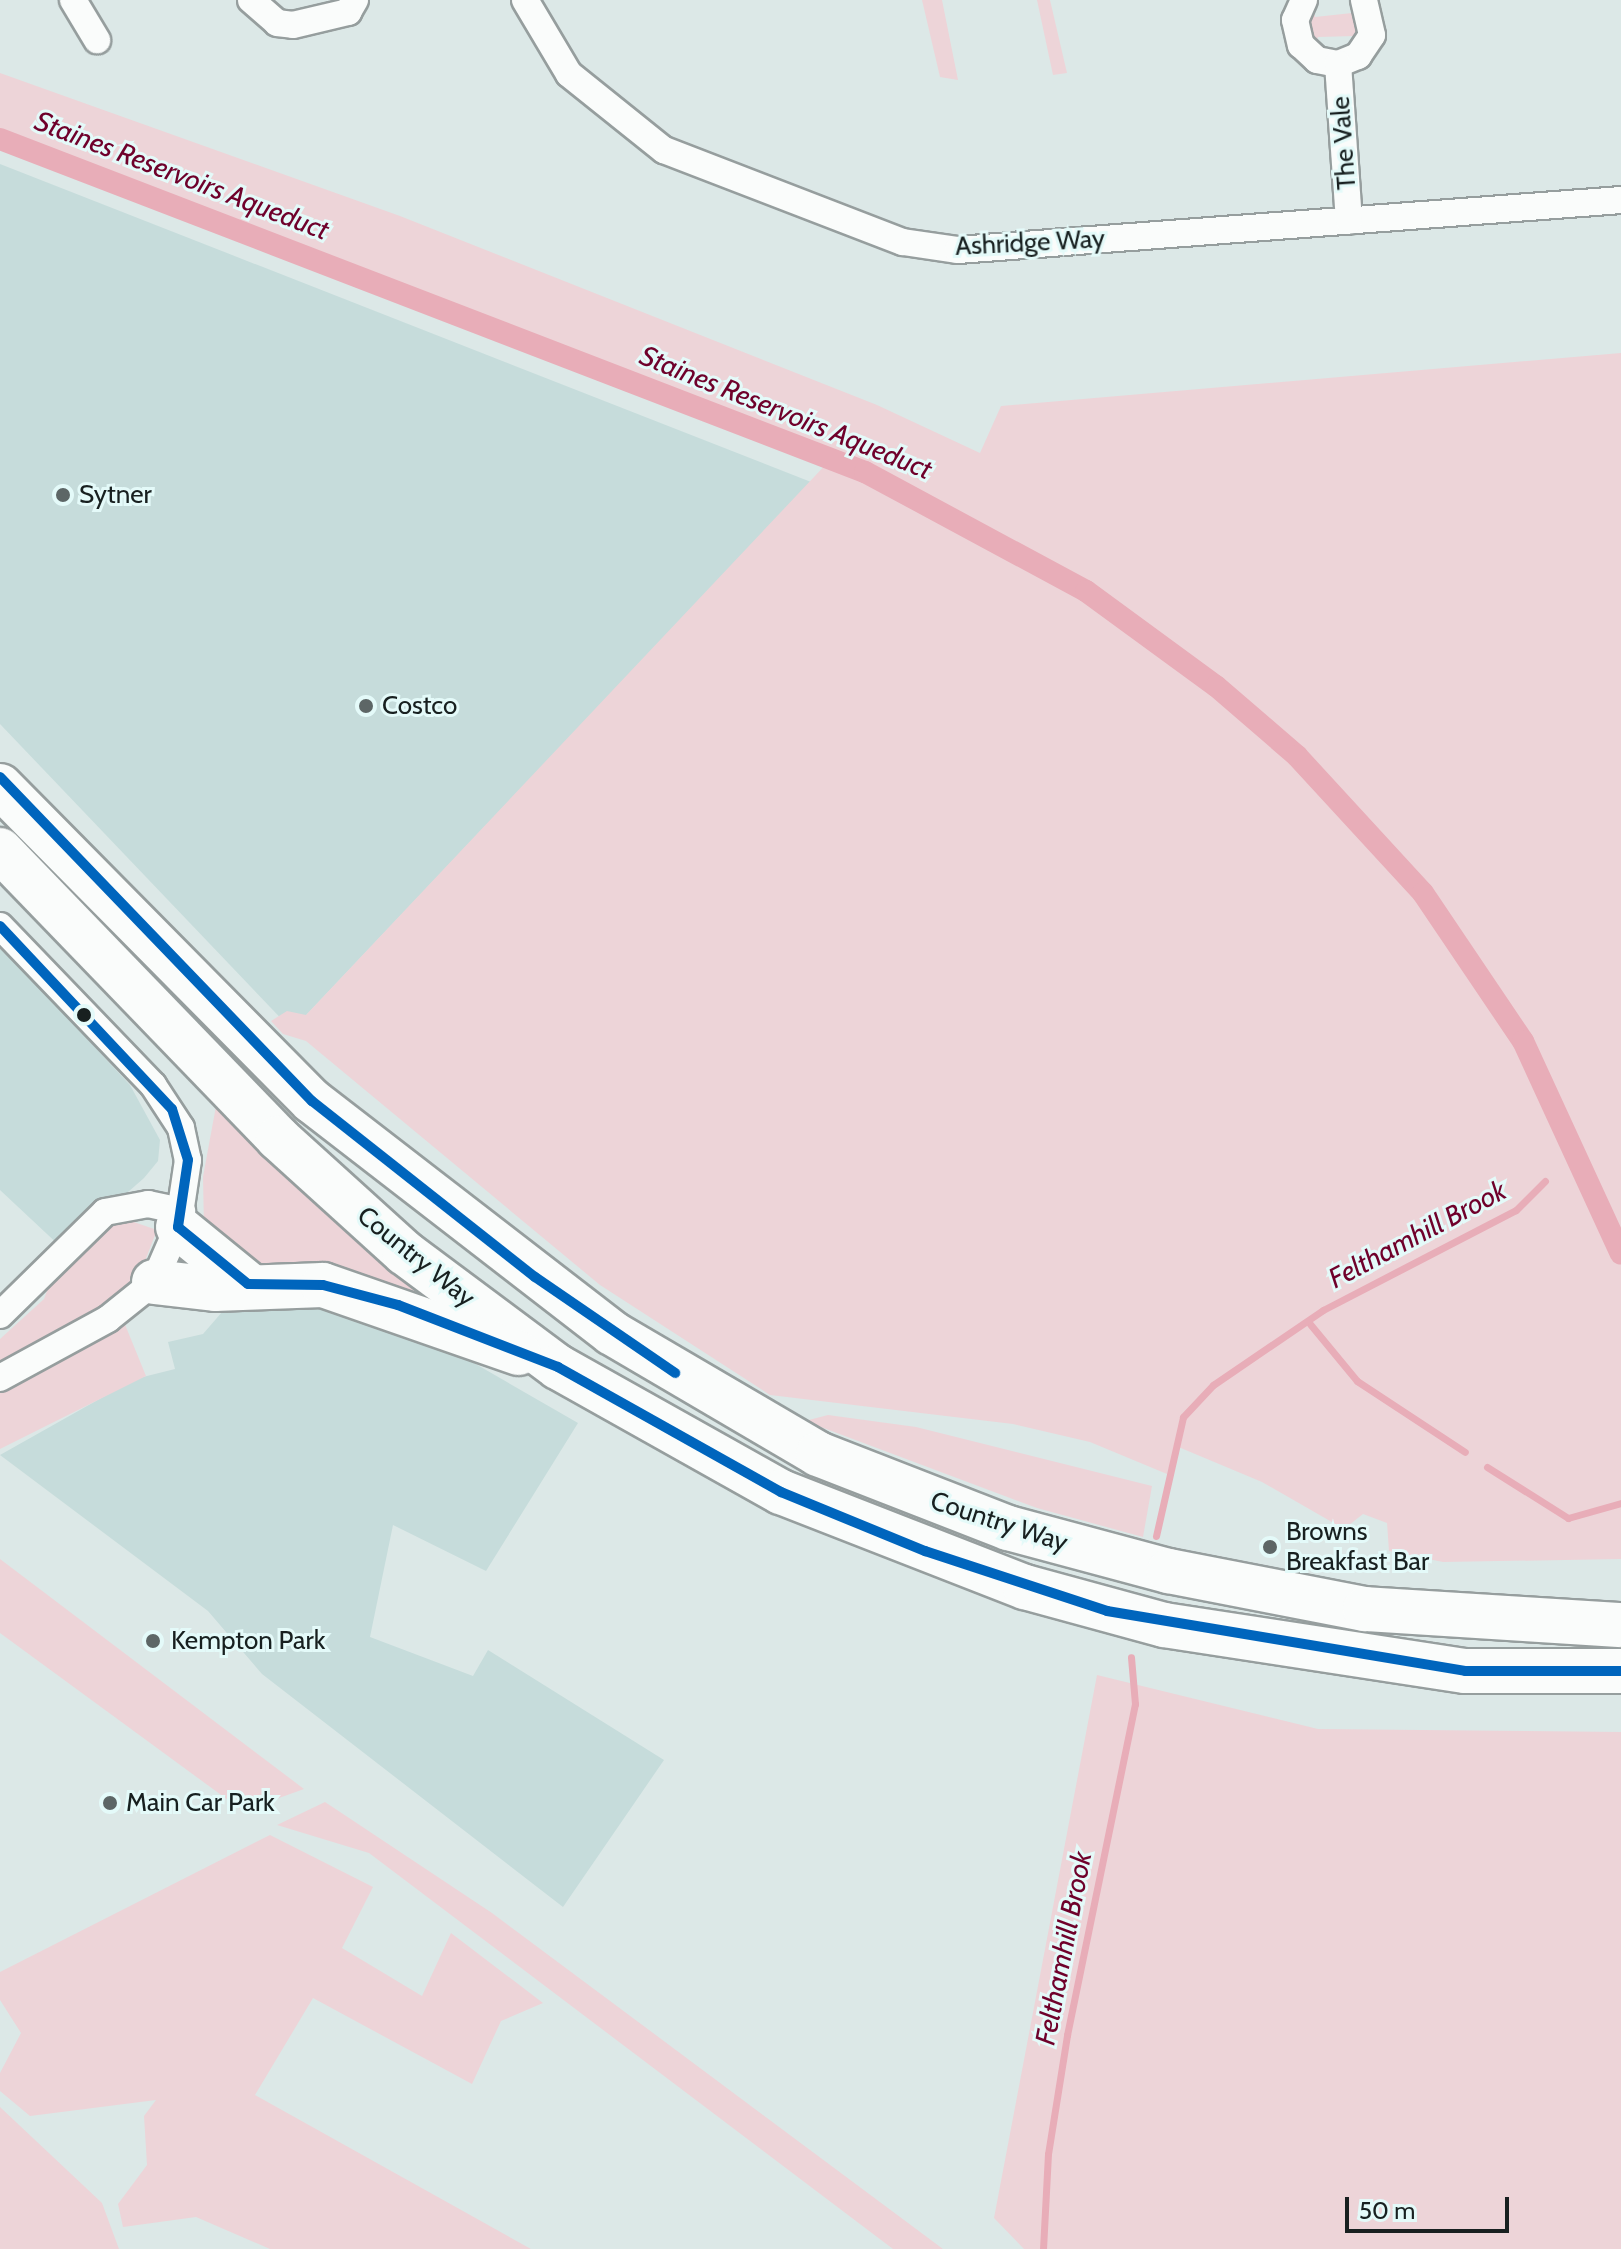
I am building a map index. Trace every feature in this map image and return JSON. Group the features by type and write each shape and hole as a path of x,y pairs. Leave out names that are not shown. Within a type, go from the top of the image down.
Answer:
{"highway":[{"path":"0,777 33,817"},
{"path":"0,786 33,817"},
{"name":"Country Way","path":"33,817 337,1121 612,1333 818,1454 1008,1528 1169,1571 1365,1609 1621,1625"},
{"name":"Country Way","path":"0,850 278,1138 405,1253 558,1367 781,1492 1025,1587 1164,1625 1318,1652 1465,1671 1621,1671"},
{"path":"180,1219 248,1284"},
{"path":"154,1282 323,1285 558,1367"}],"street":[{"path":"73,0 97,40"},
{"path":"251,0 277,23 293,25 348,12 355,0"},
{"name":"Ashridge Way","path":"525,0 569,74 664,150 903,242 958,250 1621,200"},
{"name":"The Vale","path":"1304,0 1295,20 1301,45 1317,60 1338,64 1358,56 1372,35 1364,0"},
{"name":"The Vale","path":"1338,64 1349,221"},
{"path":"0,926 172,1109 188,1160 180,1219 154,1282 108,1319 0,1378"},
{"path":"0,1315 105,1212 148,1204 180,1219"}],"shaded area":[{"path":"922,0 942,0 958,80 940,77"},
{"path":"1037,0 1050,0 1067,73 1053,75"},
{"path":"1353,4 1365,12 1355,45 1355,36 1318,37 1314,46 1306,14 1314,6 1315,17 1352,13"},
{"path":"0,73 400,216 877,405 980,453 1001,406 1621,353 1621,1559 1443,1562 1389,1551 1387,1523 1363,1514 1344,1529 1262,1482 1176,1446 1167,1474 1090,1442 1013,1424 770,1395 600,1285 306,1041 283,1034 271,1021 287,1011 306,1015 831,459 0,139"},
{"path":"0,164 811,482 292,1030 0,724"},
{"path":"0,945 130,1085 160,1140 158,1161 144,1178 63,1249 0,1190"},
{"path":"216,1106 424,1300 247,1270 204,1229 203,1177"},
{"path":"105,1212 157,1230 138,1279 115,1300 146,1376 0,1449 0,1339 44,1299 63,1249"},
{"path":"229,1304 321,1307 460,1355 578,1423 486,1571 393,1525 370,1637 473,1676 488,1650 664,1760 563,1907 262,1674 208,1611 0,1455 135,1379 175,1369 168,1342 203,1334"},
{"path":"828,1415 916,1427 1152,1486 1143,1537 1037,1508 805,1421"},
{"path":"0,1559 304,1789 243,1811 0,1633"},
{"path":"1097,1675 1318,1729 1621,1732 1621,2249 1024,2249 994,2218"},
{"path":"325,1802 492,1913 943,2249 893,2249 369,1853 277,1825"},
{"path":"270,1835 373,1887 342,1948 422,1996 451,1933 543,2003 501,2021 472,2084 313,1998 255,2095 531,2249 270,2249 196,2217 123,2227 118,2204 147,2165 144,2116 156,2100 30,2116 0,2091 0,2073 21,2033 0,2000 0,1972"},
{"path":"0,2107 102,2203 119,2249 0,2249"}],"waterway":[{"name":"Staines Reservoirs Aqueduct","path":"0,139 865,472 1086,591 1216,686 1297,756 1423,893 1523,1041 1621,1254"},
{"path":"1156,1536 1183,1417 1213,1385 1323,1310 1516,1210 1545,1181"},
{"path":"1310,1324 1357,1381 1465,1452"},
{"path":"1487,1467 1568,1518 1621,1503"},
{"name":"Felthamhill Brook","path":"1043,2249 1048,2154 1067,2035 1135,1704 1131,1657"}],"transit line":[{"path":"0,777 312,1101 535,1277 675,1373"},
{"path":"0,926 172,1109 188,1160 178,1227 248,1284 323,1285 398,1305 558,1367 781,1492 925,1551 1107,1611 1465,1671 1621,1671"}],"place":[{"name":"Sytner","path":"63,495"},
{"name":"Costco","path":"366,706"},
{"name":"Browns Breakfast Bar","path":"1270,1547"},
{"name":"Kempton Park","path":"153,1641"},
{"name":"Main Car Park","path":"110,1803"}]}
